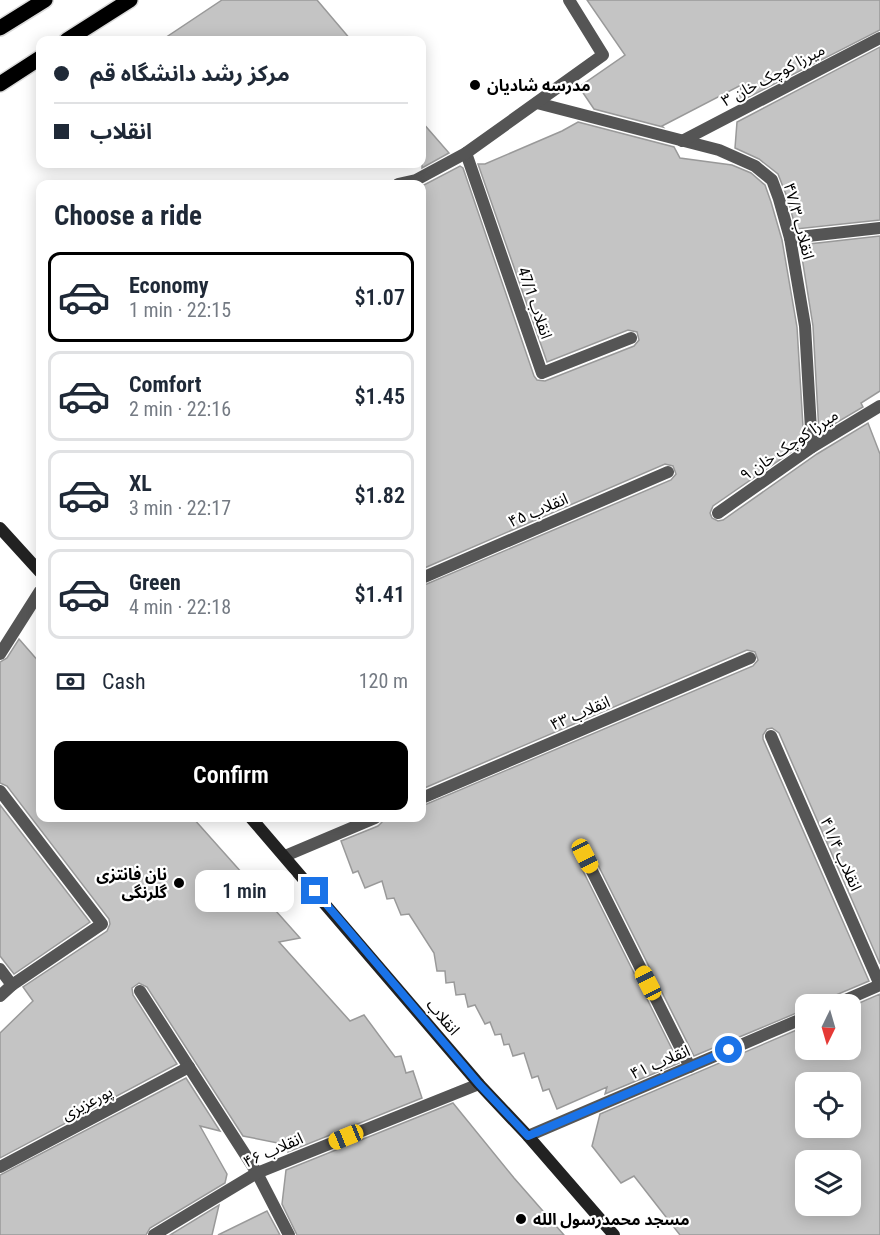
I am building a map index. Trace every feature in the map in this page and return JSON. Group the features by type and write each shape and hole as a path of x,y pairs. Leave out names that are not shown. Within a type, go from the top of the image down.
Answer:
{"main road":[{"path":"0,28 45,0"},
{"path":"73,36 130,0"},
{"path":"0,84 36,61"},
{"path":"0,528 36,568"},
{"name":"انقلاب","path":"255,822 479,1084 528,1136 614,1235"}],"street":[{"path":"416,180 466,153 603,55 569,0"},
{"name":"میرزا کوچک خان ۳","path":"682,141 880,38"},
{"name":"انقلاب ۴۷/۳","path":"537,104 719,150 754,166 772,180 790,238 805,326 813,447"},
{"name":"انقلاب 47/1","path":"466,153 542,373 631,338"},
{"path":"790,238 880,228"},
{"path":"878,408 880,422"},
{"name":"میرزا کوچک خان ۹","path":"718,513 813,447 878,408"},
{"name":"انقلاب ۴۵","path":"426,576 668,472"},
{"path":"0,654 36,597"},
{"name":"انقلاب ۴۳","path":"426,796 750,658"},
{"name":"انقلاب ۴۱/۴","path":"771,736 880,985"},
{"path":"0,791 102,924 12,985 0,996"},
{"path":"285,856 366,822"},
{"path":"585,856 690,1067"},
{"path":"0,969 12,985"},
{"path":"859,994 880,985"},
{"path":"140,992 257,1173 290,1235"},
{"name":"انقلاب ۴۱","path":"528,1136 795,1022"},
{"name":"پورعزیزی","path":"0,1167 189,1068"},
{"name":"انقلاب ۴۶","path":"154,1235 257,1173 479,1084"}],"building":[{"path":"222,0 317,0 348,36 168,36"},
{"path":"587,0 880,0 880,30 739,102 741,85 663,127 594,109 579,87 625,55"},
{"path":"880,47 880,220 796,229 778,174 759,159 735,148 737,122"},
{"path":"578,122 674,147 680,158 732,165 751,173 765,185 782,240 797,327 804,443 713,506 710,513 712,518 718,521 723,520 817,454 868,423 880,454 880,964 779,733 772,728 767,729 763,739 869,981 838,994 795,994 795,1014 694,1056 592,853 582,849 578,853 578,861 679,1063 605,1094 607,1087 557,1109 549,1089 543,1091 538,1076 532,1078 524,1053 513,1056 509,1044 504,1045 501,1034 495,1035 490,1022 485,1024 475,1005 468,1007 465,994 456,995 454,982 446,983 445,971 437,971 434,953 409,914 401,915 394,898 387,899 382,881 365,888 358,871 353,873 341,841 378,826 382,822 426,822 426,804 753,666 758,660 755,652 747,650 426,787 426,584 671,480 676,474 673,466 665,464 426,567 426,184 460,166 463,168 537,380 545,381 634,346 639,340 637,332 628,330 547,362 478,164 485,164"},
{"path":"426,127 449,153 426,166"},
{"path":"880,236 880,391 861,403 863,407 819,433 813,326 800,245"},
{"path":"19,639 36,658 36,822 197,822 300,938 279,942 350,1021 364,1015 395,1057 401,1056 406,1073 413,1071 422,1098 288,1152 288,1145 243,1136 147,987 139,983 132,988 133,995 177,1064 0,1158 0,1033 33,1001 23,987 107,931 110,924 109,919 7,786 0,783 0,662 7,658"},
{"path":"0,805 90,922 14,974 0,956"},
{"path":"880,994 880,1235 680,1235 634,1176 621,1183 592,1146 600,1114 795,1031 795,1060 861,1060 861,1002"},
{"path":"186,1078 220,1131 200,1126 227,1174 225,1183 150,1228 146,1235 0,1235 0,1175"},
{"path":"453,1103 564,1235 297,1235 282,1204 286,1170"},
{"path":"219,1205 212,1235 170,1235"},
{"path":"267,1211 280,1235 218,1235"}],"place":[{"name":"مدرسه شادیان","path":"475,85"},
{"name":"نان فانتزی گلرنگی","path":"179,883"},
{"name":"مسجد محمدرسول الله","path":"521,1219"}],"route":[{"path":"315,891 479,1084 528,1136 729,1050"}]}
